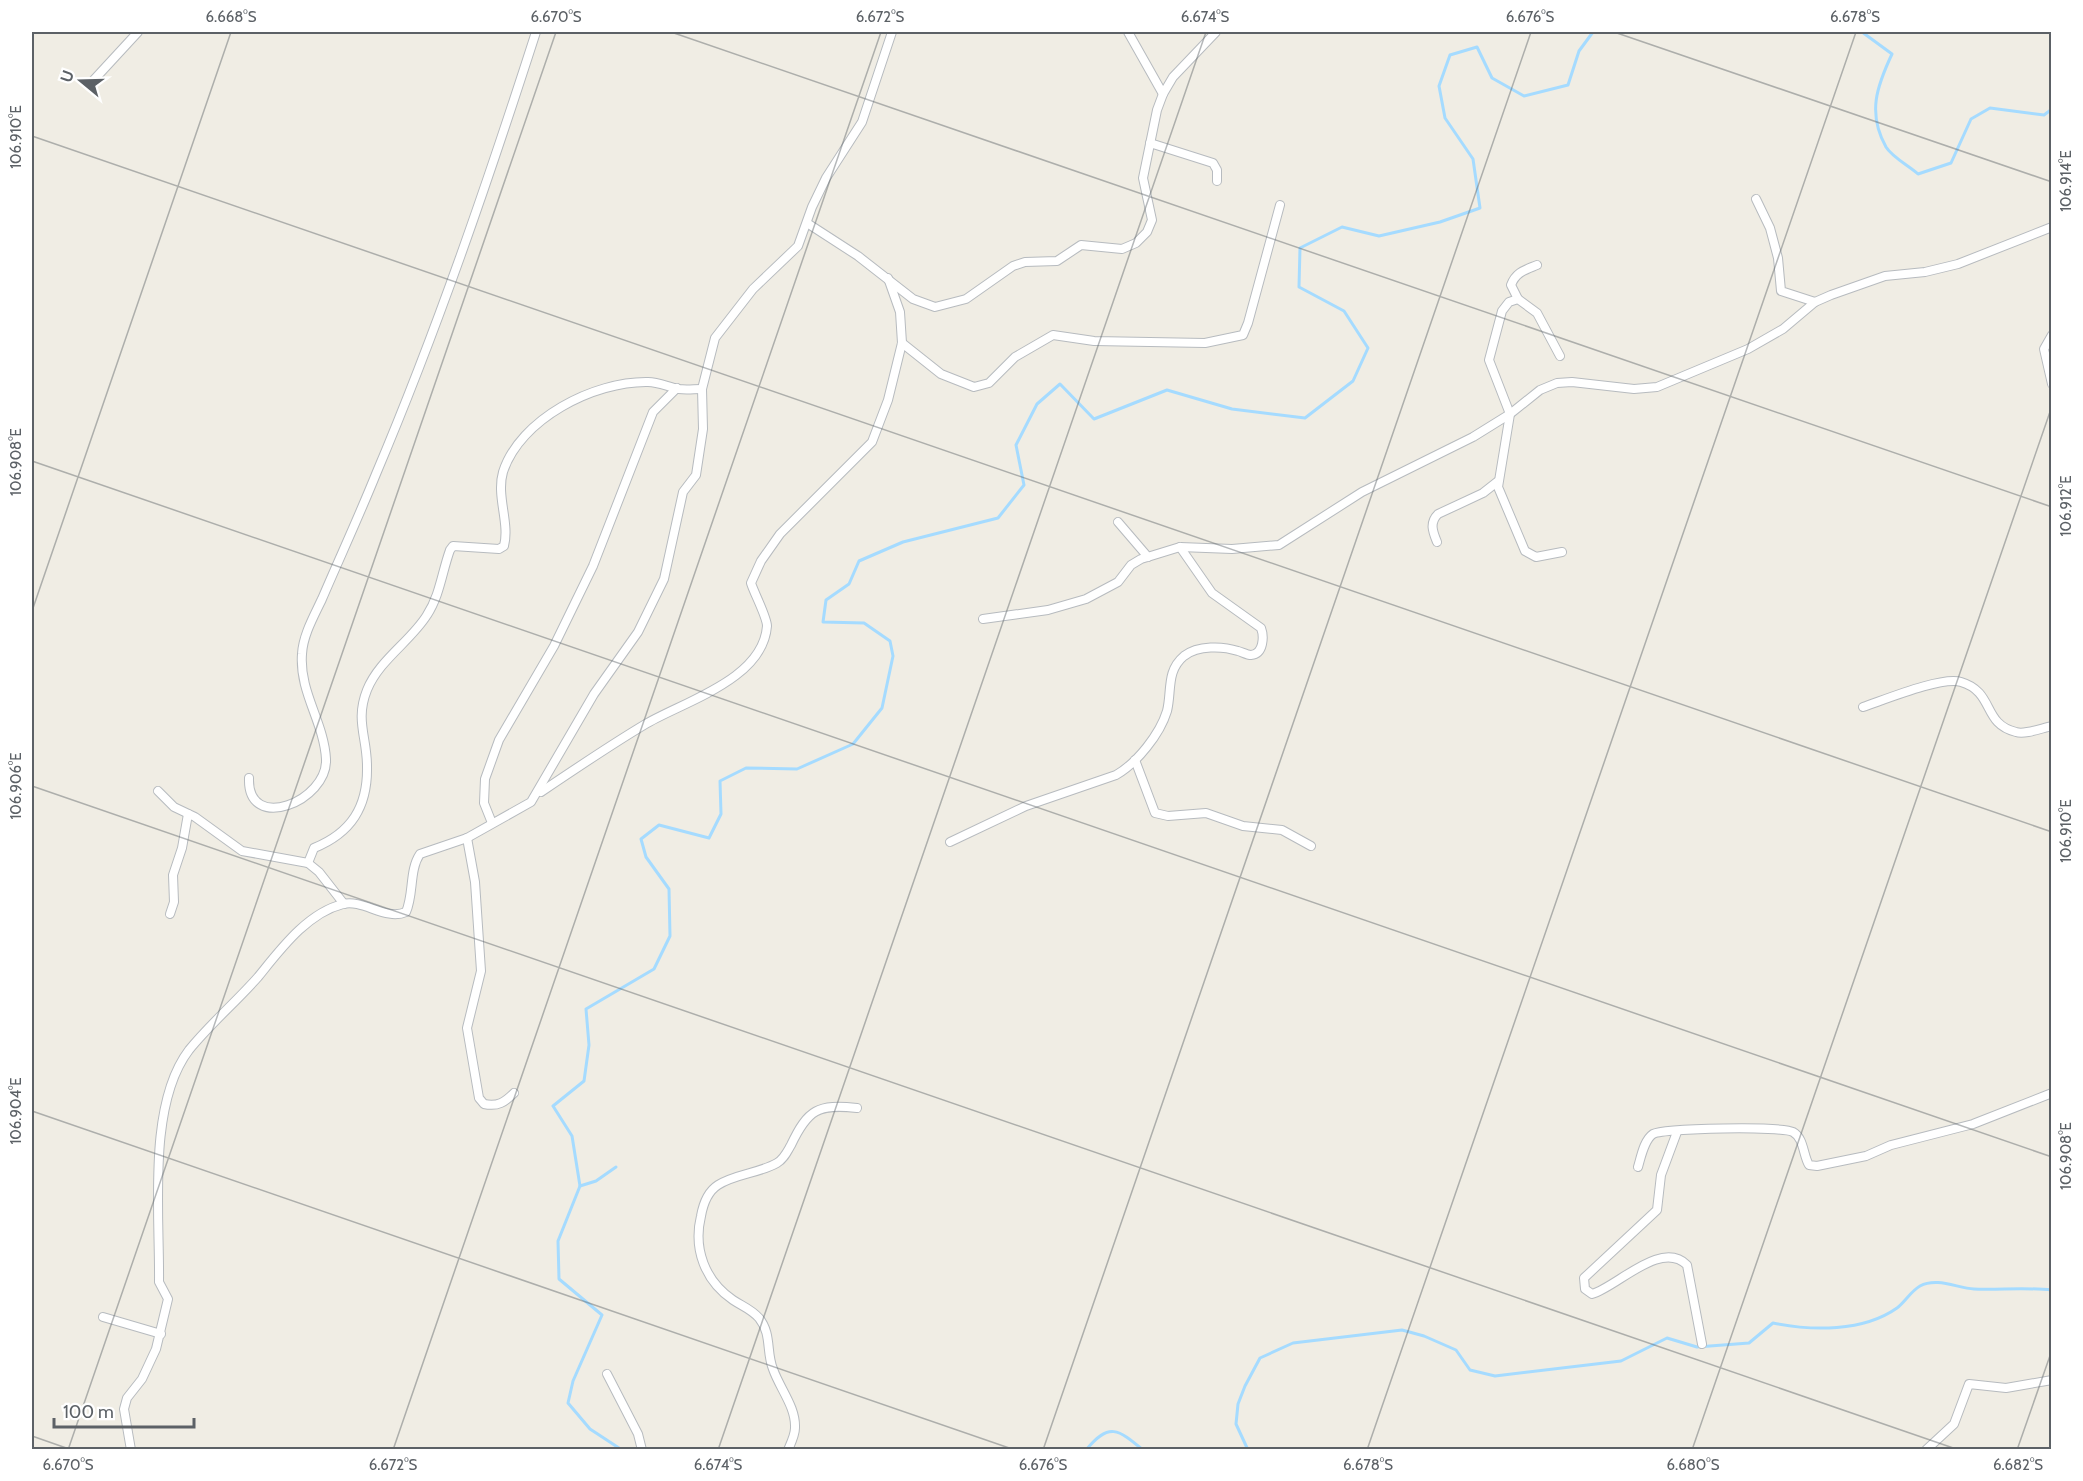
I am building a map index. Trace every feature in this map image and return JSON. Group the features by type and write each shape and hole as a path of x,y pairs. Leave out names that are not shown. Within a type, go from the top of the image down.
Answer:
{"street":[{"path":"90,84 138,32"},
{"path":"249,778 249,788 255,799 265,807 276,808 305,796 316,785 324,771 325,750 303,678 304,642 377,473 499,147 536,32"},
{"path":"538,794 594,694 634,638 659,590 668,563 682,492 696,475 702,449 702,389 718,333 753,289 793,253 804,235 826,178 862,122 892,32"},
{"path":"1128,32 1163,94"},
{"path":"807,223 923,304 935,307 947,306 974,295 1007,269 1018,264 1057,261 1081,245 1115,250 1136,243 1147,232 1152,220 1143,178 1163,94 1173,78 1216,32"},
{"path":"1150,143 1213,163 1217,170 1218,181"},
{"path":"1756,199 1770,228 1778,258 1781,291 1815,302"},
{"path":"902,343 941,374 974,387 989,383 1014,357 1053,335 1094,341 1194,343 1236,338 1243,335 1248,323 1281,205"},
{"path":"983,619 1048,610 1086,599 1118,582 1131,565 1180,547 1232,549 1285,543 1362,492 1473,437 1510,414 1540,390 1557,383 1599,383 1634,389 1657,387 1674,382 1748,349 1783,328 1815,302 1885,276 1925,272 1958,264 2052,227"},
{"path":"1537,265 1519,272 1511,285 1518,299 1537,313 1560,356"},
{"path":"131,1449 124,1409 126,1398 142,1379 161,1334 168,1299 159,1282 160,1139 165,1104 173,1077 189,1050 302,926 344,904 387,912 406,912 412,894 416,862 420,854 467,838 524,808 538,794 647,723 718,689 747,666 762,643 767,624 751,583 754,573 780,534 872,442 888,400 902,343 900,312 888,278"},
{"path":"1518,299 1509,302 1502,311 1489,356 1491,369 1510,414 1497,482 1525,551 1536,557 1562,552"},
{"path":"2052,335 2044,349 2052,384"},
{"path":"308,863 314,848 335,840 356,817 368,767 360,727 365,695 374,676 426,616 438,593 450,550 453,546 499,549 504,546 502,479 509,459 523,436 559,409 587,395 645,381 658,382 677,388 702,389"},
{"path":"492,823 484,803 484,779 499,740 554,646 593,566 653,412 677,388"},
{"path":"1437,542 1432,529 1433,519 1438,514 1483,493 1497,482"},
{"path":"1118,522 1148,557"},
{"path":"950,842 1026,806 1116,775 1135,760 1155,735 1165,714 1172,671 1182,658 1194,651 1212,648 1253,655 1263,641 1259,625 1212,593 1180,547"},
{"path":"1863,707 1932,684 1959,681 1980,691 1996,723 2017,733 2052,726"},
{"path":"1135,760 1155,813 1168,816 1206,813 1243,826 1282,830 1311,846"},
{"path":"158,791 174,807 243,851 308,863 320,872 344,904"},
{"path":"170,914 174,902 173,878 182,848 188,814"},
{"path":"467,838 475,882 481,971 467,1028 469,1047 479,1098 484,1104 493,1106 505,1102 514,1093"},
{"path":"1638,1167 1651,1136 1658,1132 1734,1127 1792,1131 1799,1138 1809,1164 1817,1166 1866,1156 1891,1145 1973,1124 2052,1093"},
{"path":"788,1449 795,1430 792,1408 773,1369 767,1333 760,1318 747,1307 732,1300 709,1274 699,1252 700,1220 704,1204 718,1185 780,1162 800,1126 816,1109 829,1106 857,1108"},
{"path":"1677,1132 1661,1175 1657,1210 1584,1278 1583,1284 1585,1289 1592,1294 1644,1263 1667,1258 1682,1260 1687,1264 1702,1344"},
{"path":"103,1317 161,1334"},
{"path":"607,1374 638,1434 642,1449"},
{"path":"1926,1449 1951,1429 1969,1384 2006,1388 2052,1380"}],"waterway":[{"path":"580,1186 572,1136 553,1106 584,1081 589,1045 586,1009 654,969 670,936 669,889 646,857 641,839 659,825 709,838 721,814 720,781 746,768 797,769 853,744 882,708 893,656 890,641 864,623 823,622 826,600 849,584 859,561 903,542 998,518 1024,485 1016,445 1037,404 1060,384 1094,419 1167,390 1232,409 1305,418 1353,381 1368,348 1344,311 1299,287 1300,248 1342,227 1379,236 1440,222 1480,208 1473,159 1445,118 1439,86 1450,55 1477,47 1492,78 1524,96 1568,85 1579,51 1593,32"},
{"path":"1862,32 1892,54 1882,77 1876,100 1880,135 1889,151 1918,174 1951,163 1971,119 1990,108 2044,115 2052,109"},
{"path":"616,1167 596,1181 580,1186 558,1241 559,1279 602,1315 573,1381 568,1403 590,1429 622,1450"},
{"path":"1248,1450 1236,1424 1238,1404 1245,1386 1260,1358 1293,1343 1402,1330 1424,1336 1456,1350 1470,1370 1495,1376 1621,1361 1667,1338 1697,1347 1749,1343 1773,1323 1788,1326 1837,1328 1869,1322 1897,1308 1920,1286 1933,1283 1974,1289 2052,1290"},
{"path":"1086,1450 1101,1435 1108,1432 1120,1433 1143,1450"}]}
